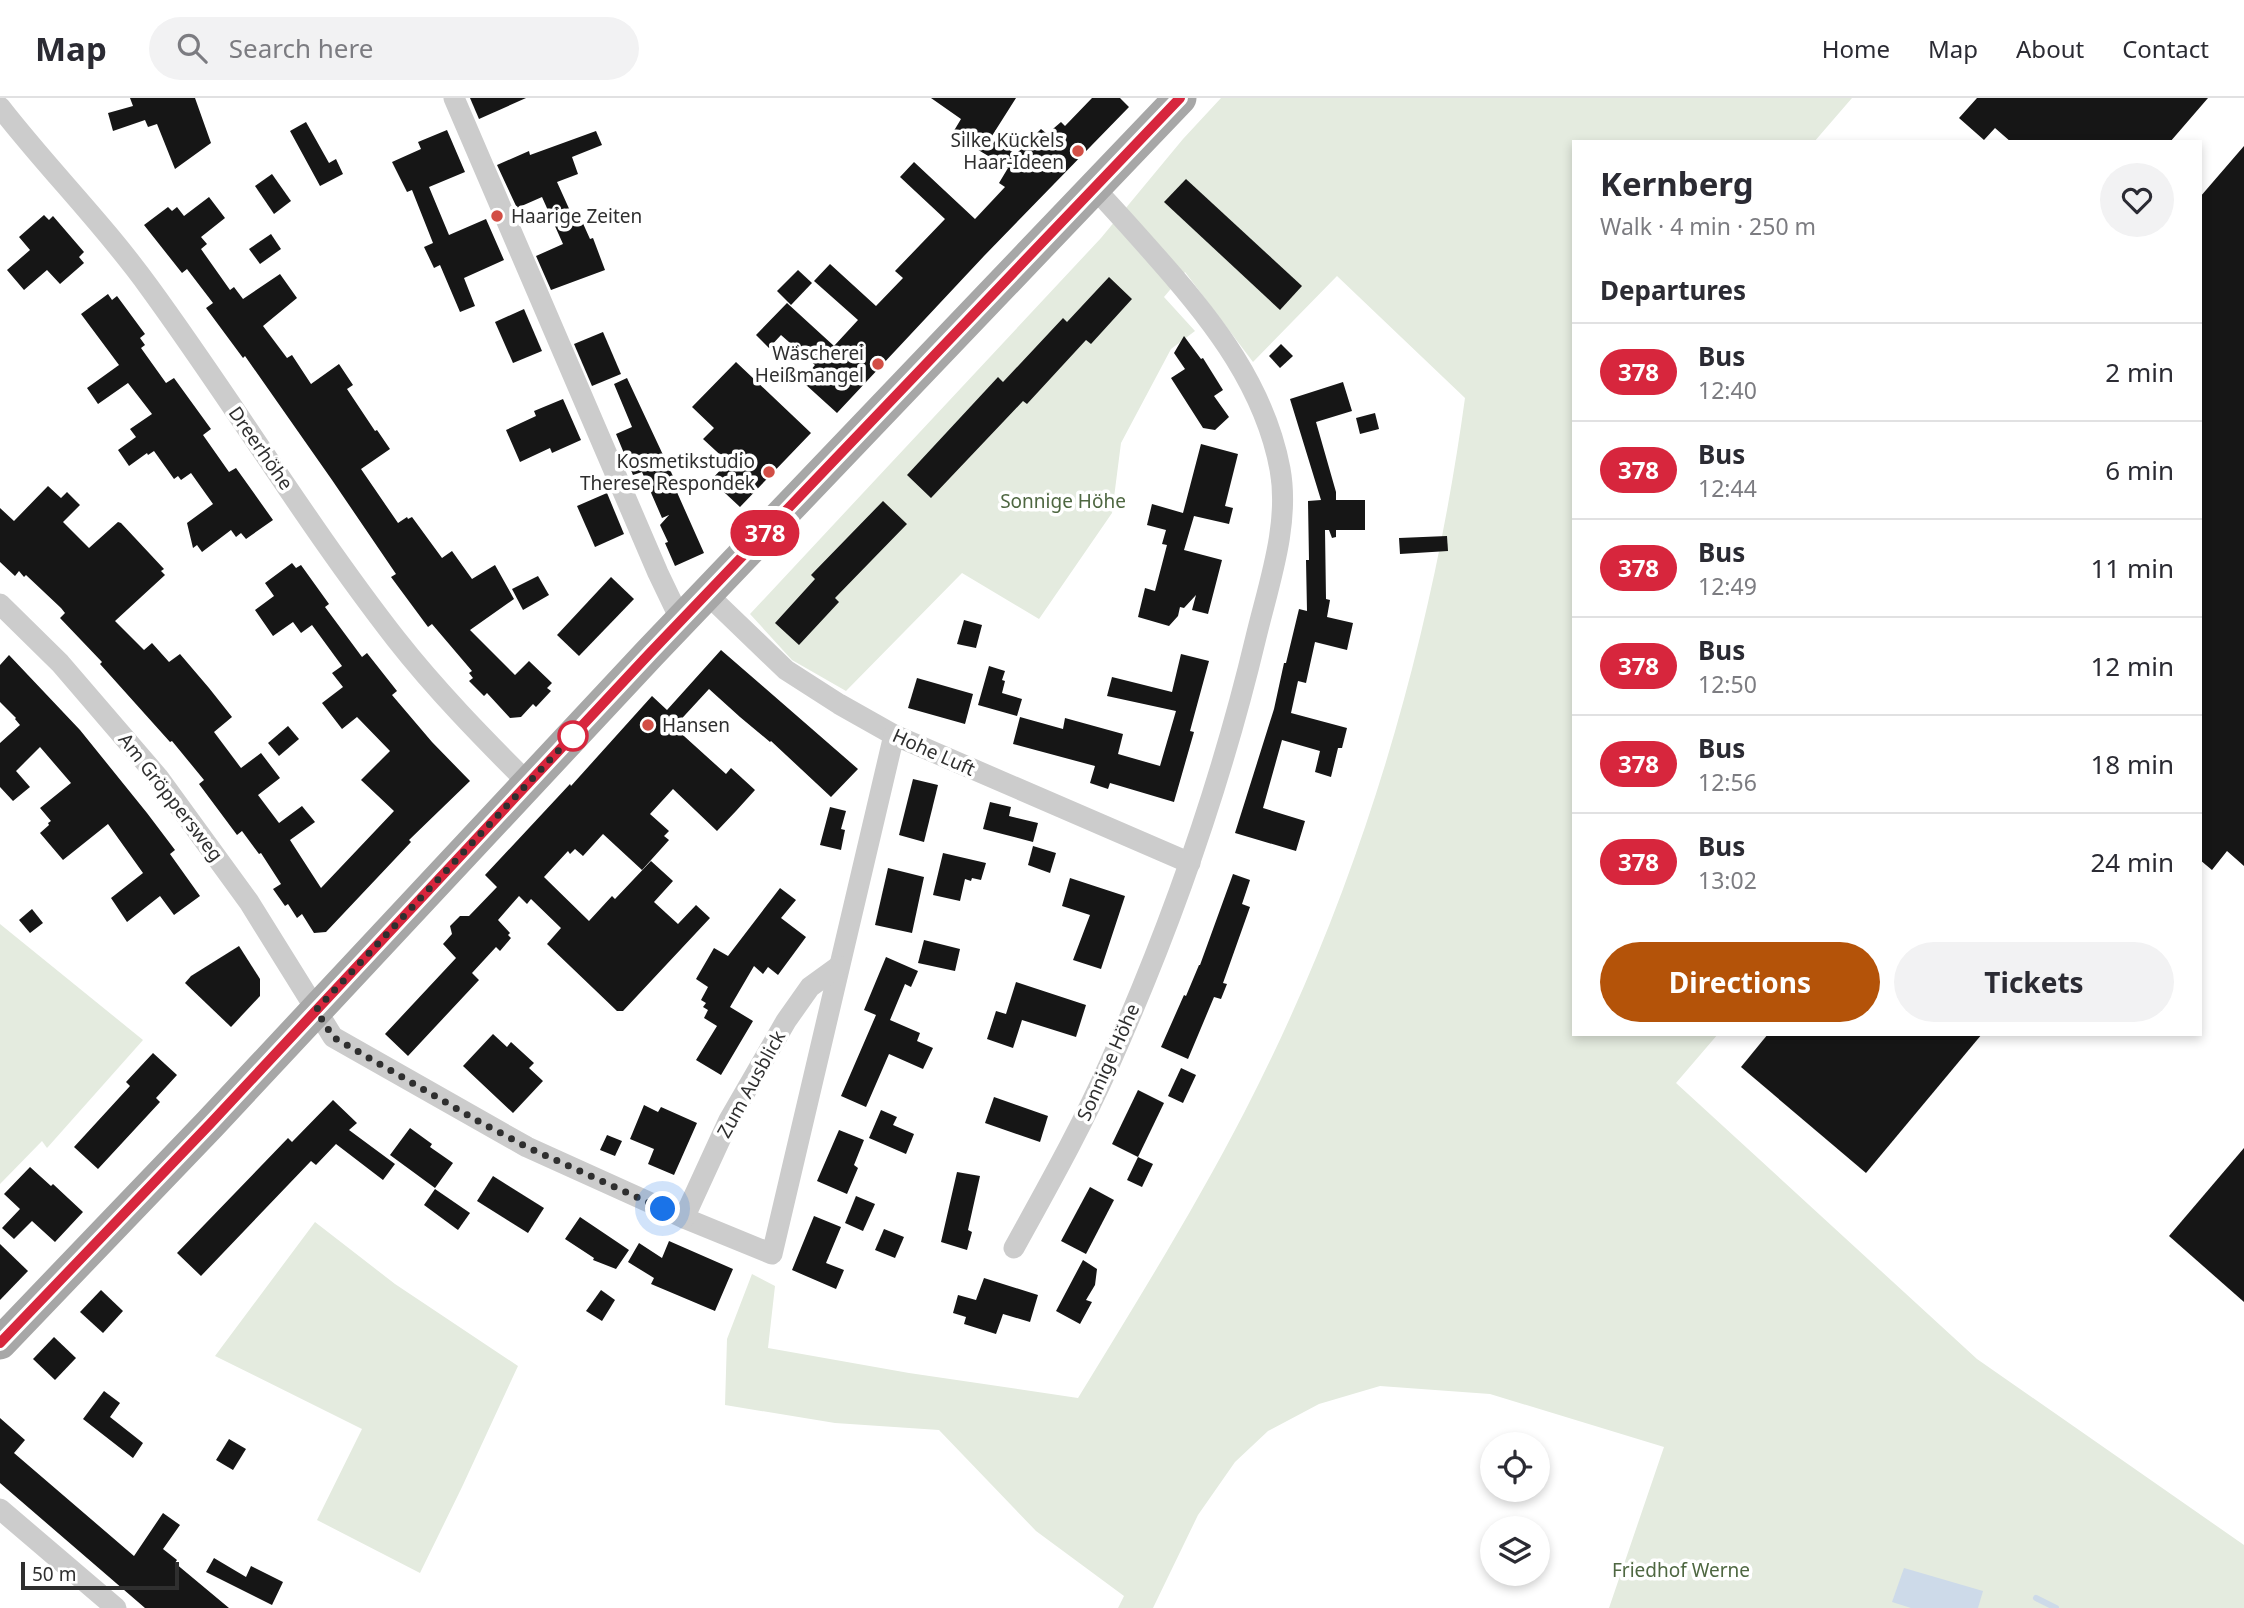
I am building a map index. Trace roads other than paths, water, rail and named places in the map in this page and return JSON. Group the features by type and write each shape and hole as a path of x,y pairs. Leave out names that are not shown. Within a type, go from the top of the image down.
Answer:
{"main road":[{"path":"0,1343 210,1124 681,621 1180,98"}],"street":[{"path":"454,98 681,621"},
{"name":"Dreerhöhe","path":"0,107 111,236 150,287 329,547 396,638 457,711 528,783"},
{"name":"Sonnige Höhe","path":"1014,1248 1065,1155 1108,1067 1191,863 1240,702 1280,533 1280,470 1260,403 1237,361 1194,300 1094,188"},
{"name":"Hohe Luft","path":"707,594 786,670 894,735 1191,863"},
{"name":"Am Gröppersweg","path":"0,604 60,663 158,777 249,902 333,1037 527,1147 684,1218 772,1254 839,966"},
{"path":"839,966 894,735"},
{"name":"Zum Ausblick","path":"684,1218 729,1120 786,1021 810,987 839,966"},
{"path":"0,1509 116,1608"}],"water":[{"path":"1904,1568 1983,1591 1978,1608 1911,1608 1892,1602"}],"waterway":[{"path":"2036,1598 2056,1608"}],"place":[{"name":"Silke Kückels Haar-Ideen","path":"1078,151"},
{"name":"Haarige Zeiten","path":"497,216"},
{"name":"Wäscherei Heißmangel","path":"878,364"},
{"name":"Kosmetikstudio Therese Respondek","path":"769,472"},
{"name":"Hansen","path":"648,725"}],"park label":[{"name":"Friedhof Werne","path":"1681,1570"}]}
